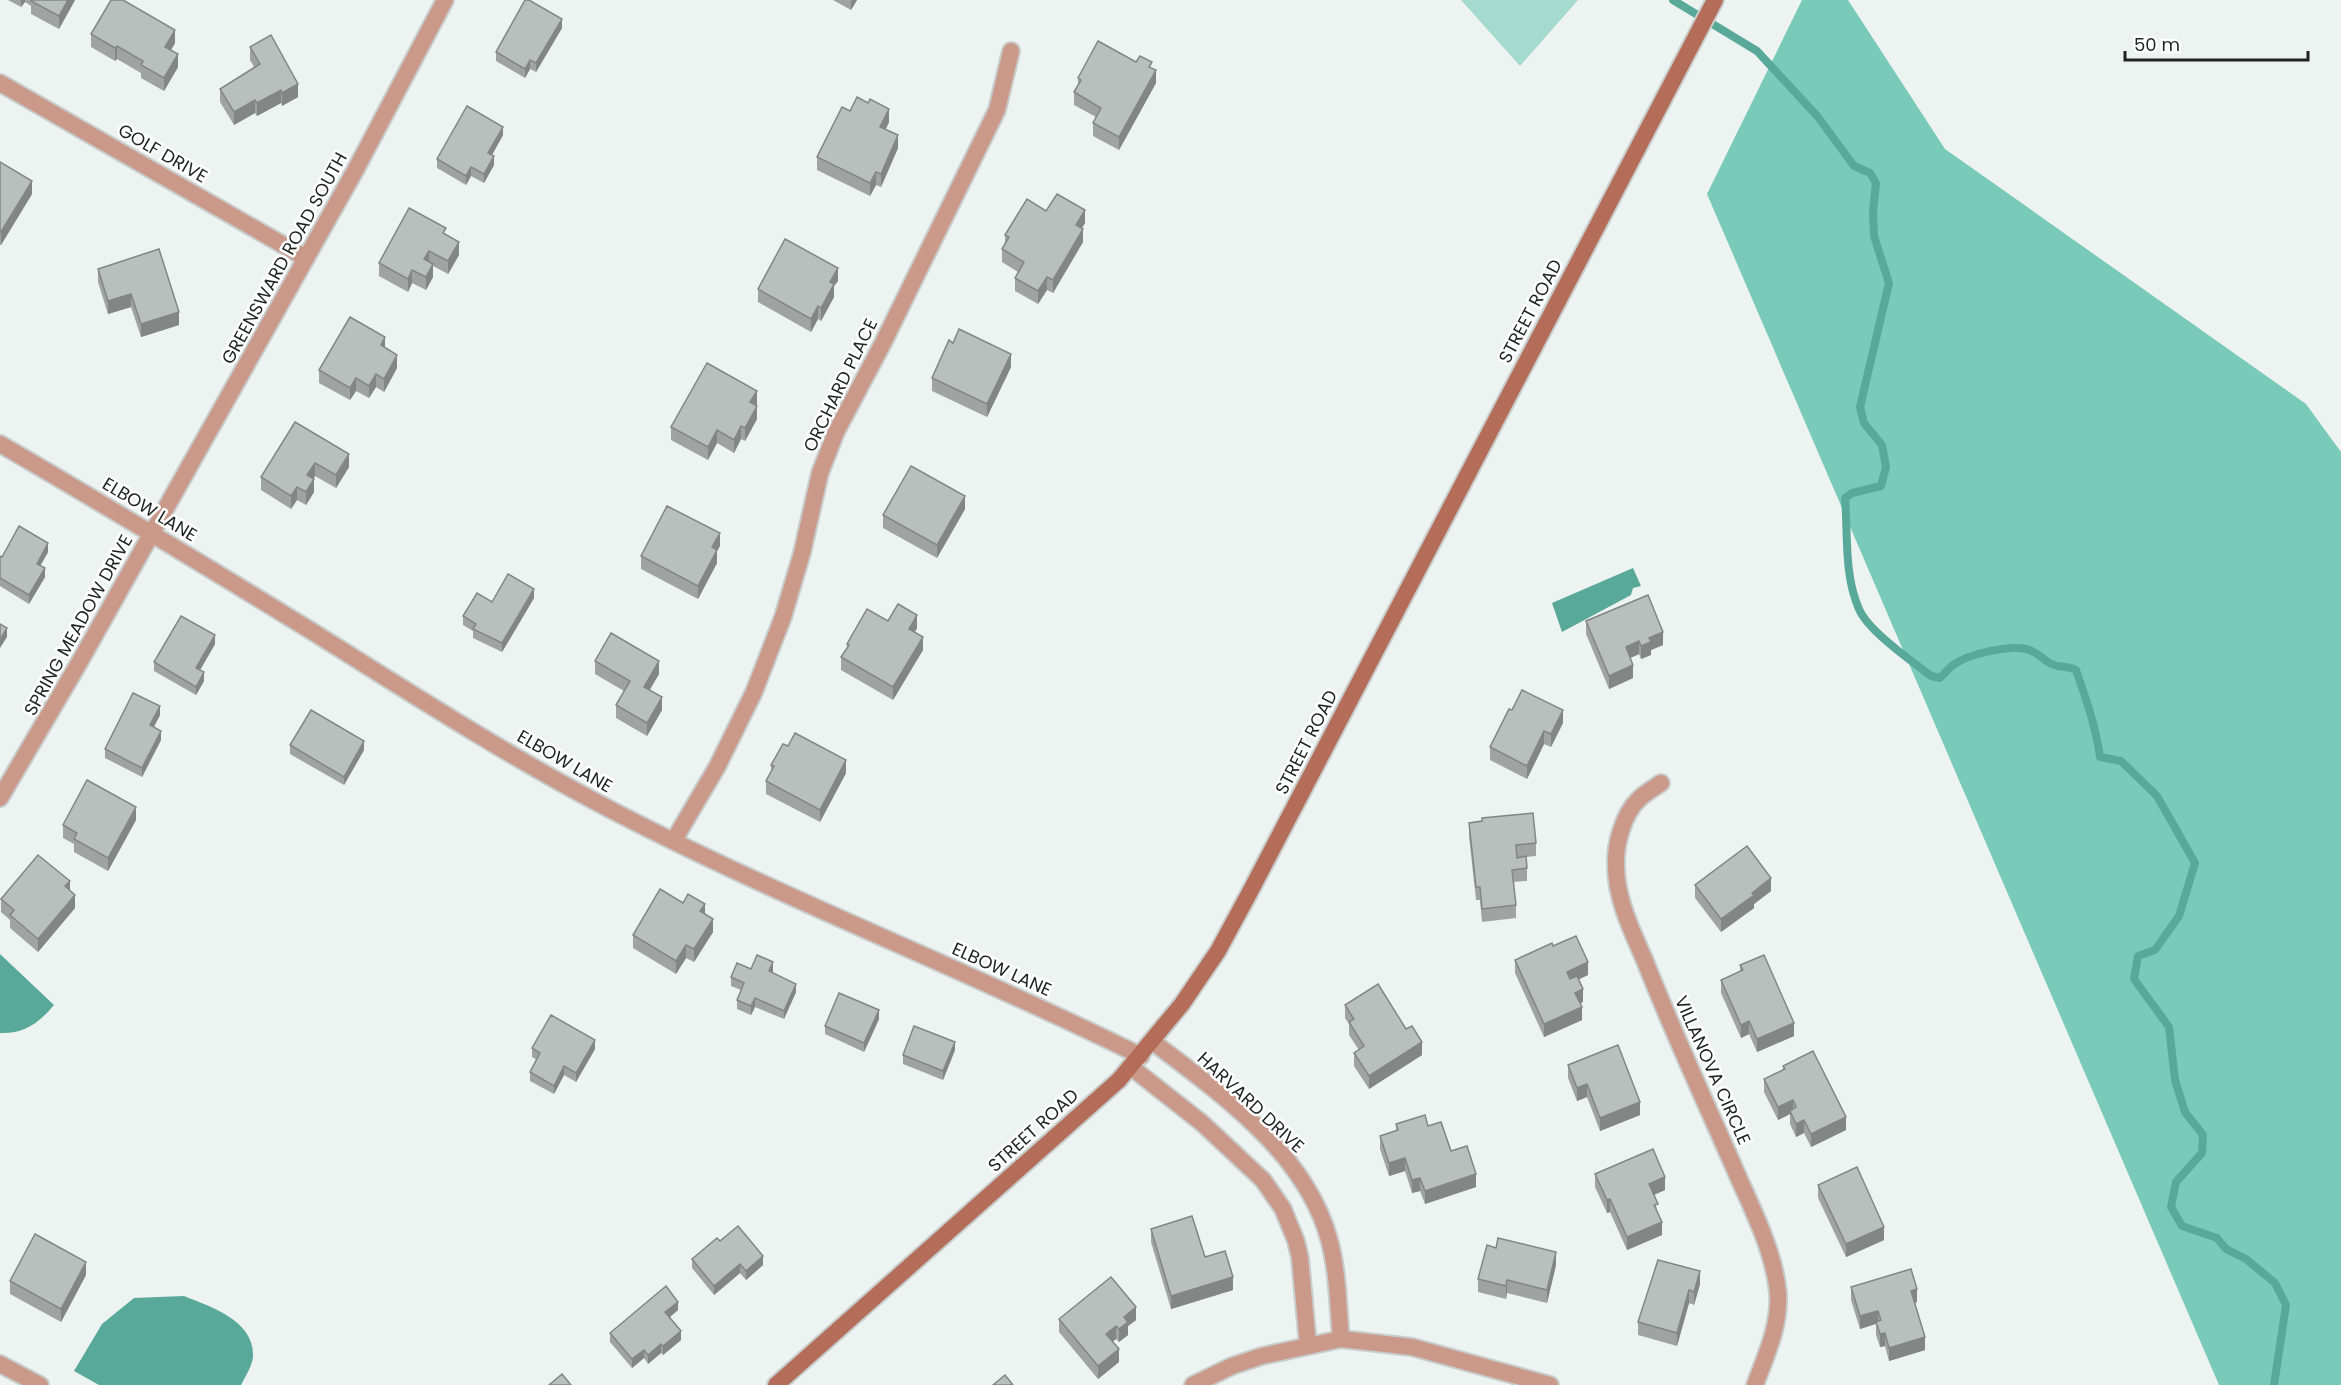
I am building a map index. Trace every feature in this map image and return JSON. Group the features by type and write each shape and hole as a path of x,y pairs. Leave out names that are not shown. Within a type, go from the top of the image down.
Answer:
{"main road":[{"name":"STREET ROAD","path":"776,1385 1101,1096 1153,1042 1182,1004 1224,941 1713,4"}],"street":[{"name":"GREENSWARD ROAD SOUTH","path":"152,532 356,169 445,0"},
{"name":"ORCHARD PLACE","path":"674,840 717,766 753,692 783,617 802,553 820,473 836,432 883,343 997,110 1011,51"},
{"name":"GOLF DRIVE","path":"0,82 306,258"},
{"name":"ELBOW LANE","path":"0,444 152,532 439,711 597,802 795,899 969,974 1136,1061"},
{"name":"SPRING MEADOW DRIVE","path":"0,798 152,532"},
{"name":"VILLANOVA CIRCLE","path":"1661,783 1638,799 1626,819 1618,841 1616,865 1618,888 1656,990 1760,1226 1773,1268 1778,1293 1777,1320 1755,1385"},
{"name":"HARVARD DRIVE","path":"1153,1042 1205,1082 1266,1136 1299,1174 1311,1195 1329,1238 1335,1269 1341,1339"},
{"path":"1136,1061 1263,1180 1283,1209 1296,1240 1300,1258 1308,1345"},
{"path":"1194,1385 1232,1366 1308,1345 1341,1339 1412,1347 1550,1385"},
{"path":"0,1364 40,1385"}],"shaded area":[{"path":"1461,0 1578,0 1520,66"},
{"path":"1802,0 1848,0 1945,149 2306,404 2341,452 2341,1385 2219,1385 1707,194"},
{"path":"1633,568 1641,586 1633,588 1631,595 1562,632 1552,603"},
{"path":"0,954 54,1005 37,1022 16,1032 0,1033"},
{"path":"184,1296 228,1316 246,1332 251,1342 253,1358 241,1385 99,1385 74,1371 102,1324 134,1298"}],"building":[{"path":"32,0 68,0 59,16"},
{"path":"111,0 123,0 175,30 165,47 178,54 164,78 141,65 143,61 91,34"},
{"path":"525,0 529,0 562,19 536,63 530,60 525,69 496,52"},
{"path":"271,35 298,84 257,103 255,100 234,112 220,89 260,64 250,47"},
{"path":"1098,41 1136,62 1140,56 1152,62 1149,67 1156,70 1119,137 1093,123 1101,108 1074,92 1081,80 1078,78"},
{"path":"857,97 868,103 870,99 889,109 880,127 898,135 881,174 876,172 870,183 817,157 842,107 850,111"},
{"path":"467,106 503,127 488,153 494,156 484,174 471,167 466,176 437,159"},
{"path":"0,162 32,181 1,232 0,232"},
{"path":"1057,194 1085,210 1076,225 1083,229 1053,280 1047,277 1038,291 1015,278 1024,262 1002,249 1009,237 1005,235 1027,199 1046,211"},
{"path":"409,208 446,228 443,233 459,242 448,261 429,251 424,259 433,264 426,277 412,270 408,279 379,263"},
{"path":"785,239 838,268 830,282 834,284 821,308 818,306 811,319 758,289"},
{"path":"159,249 179,312 141,324 131,294 108,301 98,269"},
{"path":"350,317 385,337 381,345 397,355 384,379 376,374 369,386 356,378 350,388 319,370"},
{"path":"959,329 1011,354 987,404 932,378 949,340 953,343"},
{"path":"707,363 757,391 750,402 757,406 745,428 741,426 734,440 717,430 708,447 671,427"},
{"path":"295,422 349,454 336,475 315,463 307,475 314,479 306,492 297,487 291,496 261,477"},
{"path":"911,466 965,496 937,545 883,515"},
{"path":"667,506 720,533 712,547 717,550 698,586 641,556"},
{"path":"19,526 48,543 37,564 45,568 29,595 0,578 0,556 2,557"},
{"path":"508,574 534,589 502,643 473,629 476,624 463,616 477,593 492,602"},
{"path":"1648,595 1663,632 1649,638 1651,642 1641,646 1639,641 1626,647 1633,665 1609,676 1586,621"},
{"path":"898,604 917,615 909,629 923,637 893,687 841,657 867,609 888,621"},
{"path":"181,616 215,635 196,668 204,672 196,687 154,662"},
{"path":"0,624 7,628 0,640"},
{"path":"611,633 659,661 644,687 662,697 647,723 616,705 630,681 595,661"},
{"path":"1522,690 1563,710 1551,734 1544,731 1527,766 1490,747 1509,709 1512,710"},
{"path":"133,693 160,706 150,725 161,731 142,768 105,749"},
{"path":"311,710 364,741 344,777 290,745"},
{"path":"795,733 846,760 820,810 766,781 774,766 771,765 783,744 788,746"},
{"path":"87,780 136,807 108,858 74,839 77,833 63,825"},
{"path":"1533,813 1536,843 1516,845 1517,858 1526,856 1527,868 1512,870 1516,905 1482,909 1480,887 1476,887 1469,823 1482,821 1482,818"},
{"path":"1747,846 1771,878 1752,893 1754,895 1721,919 1695,885"},
{"path":"38,855 70,881 65,886 75,895 38,939 10,915 14,910 1,899"},
{"path":"660,889 683,903 688,894 705,904 700,911 713,919 694,949 686,945 676,961 633,935"},
{"path":"1576,936 1588,962 1567,972 1570,979 1577,976 1583,989 1575,993 1582,1007 1544,1024 1515,960 1552,943 1553,946"},
{"path":"757,955 773,962 769,971 796,984 784,1011 755,998 751,1006 737,1000 744,983 731,977 737,963 751,969"},
{"path":"1764,955 1794,1023 1757,1039 1749,1021 1741,1025 1721,980 1743,970 1740,965"},
{"path":"1378,984 1406,1029 1412,1026 1422,1042 1369,1076 1354,1053 1364,1046 1349,1022 1354,1019 1345,1005"},
{"path":"839,993 879,1010 864,1043 825,1026"},
{"path":"551,1015 595,1040 576,1073 564,1066 554,1086 530,1072 540,1053 532,1048"},
{"path":"914,1026 955,1042 943,1071 903,1055"},
{"path":"1618,1045 1640,1102 1600,1118 1587,1084 1577,1088 1568,1065"},
{"path":"1813,1051 1846,1117 1811,1134 1804,1120 1796,1124 1790,1111 1796,1107 1793,1100 1778,1107 1764,1079 1785,1069 1783,1066"},
{"path":"1425,1115 1428,1126 1441,1122 1451,1151 1467,1146 1476,1174 1425,1191 1420,1178 1412,1180 1405,1158 1389,1163 1380,1136 1398,1130 1396,1124"},
{"path":"1653,1149 1665,1177 1649,1184 1658,1204 1654,1205 1662,1222 1627,1237 1610,1199 1607,1200 1595,1174"},
{"path":"1857,1167 1884,1227 1846,1244 1818,1185"},
{"path":"1192,1216 1205,1257 1225,1251 1233,1277 1171,1296 1151,1229"},
{"path":"738,1226 763,1256 746,1271 740,1264 714,1286 692,1259 717,1238 720,1241"},
{"path":"35,1234 86,1262 61,1309 10,1281"},
{"path":"1498,1238 1556,1252 1547,1290 1507,1280 1506,1286 1478,1279 1487,1245 1496,1248"},
{"path":"1658,1260 1700,1271 1694,1292 1689,1290 1677,1333 1638,1322"},
{"path":"1911,1269 1917,1289 1911,1291 1925,1337 1889,1348 1885,1333 1880,1334 1876,1322 1881,1320 1878,1311 1860,1316 1851,1287"},
{"path":"1111,1277 1136,1307 1124,1317 1128,1322 1119,1329 1116,1326 1106,1334 1119,1349 1098,1366 1059,1319"},
{"path":"666,1286 678,1302 665,1312 681,1331 648,1355 644,1350 632,1359 610,1333"},
{"path":"562,1374 571,1385 549,1385"},
{"path":"1005,1375 1013,1385 993,1385"}],"waterway":[{"path":"1673,0 1757,51 1818,117 1854,166 1870,173 1876,183 1873,212 1874,236 1889,283 1860,407 1864,423 1882,445 1886,467 1881,486 1852,493 1845,498 1851,583 1864,618 1891,645 1931,676 1940,678 1953,665 1968,657 2009,648 2030,650 2050,664 2076,670 2087,702 2100,757 2121,761 2157,796 2195,863 2179,916 2155,950 2138,956 2134,979 2169,1027 2175,1080 2185,1112 2203,1135 2202,1153 2176,1182 2171,1207 2182,1226 2217,1238 2226,1249 2246,1259 2275,1283 2286,1305 2274,1385"}]}
